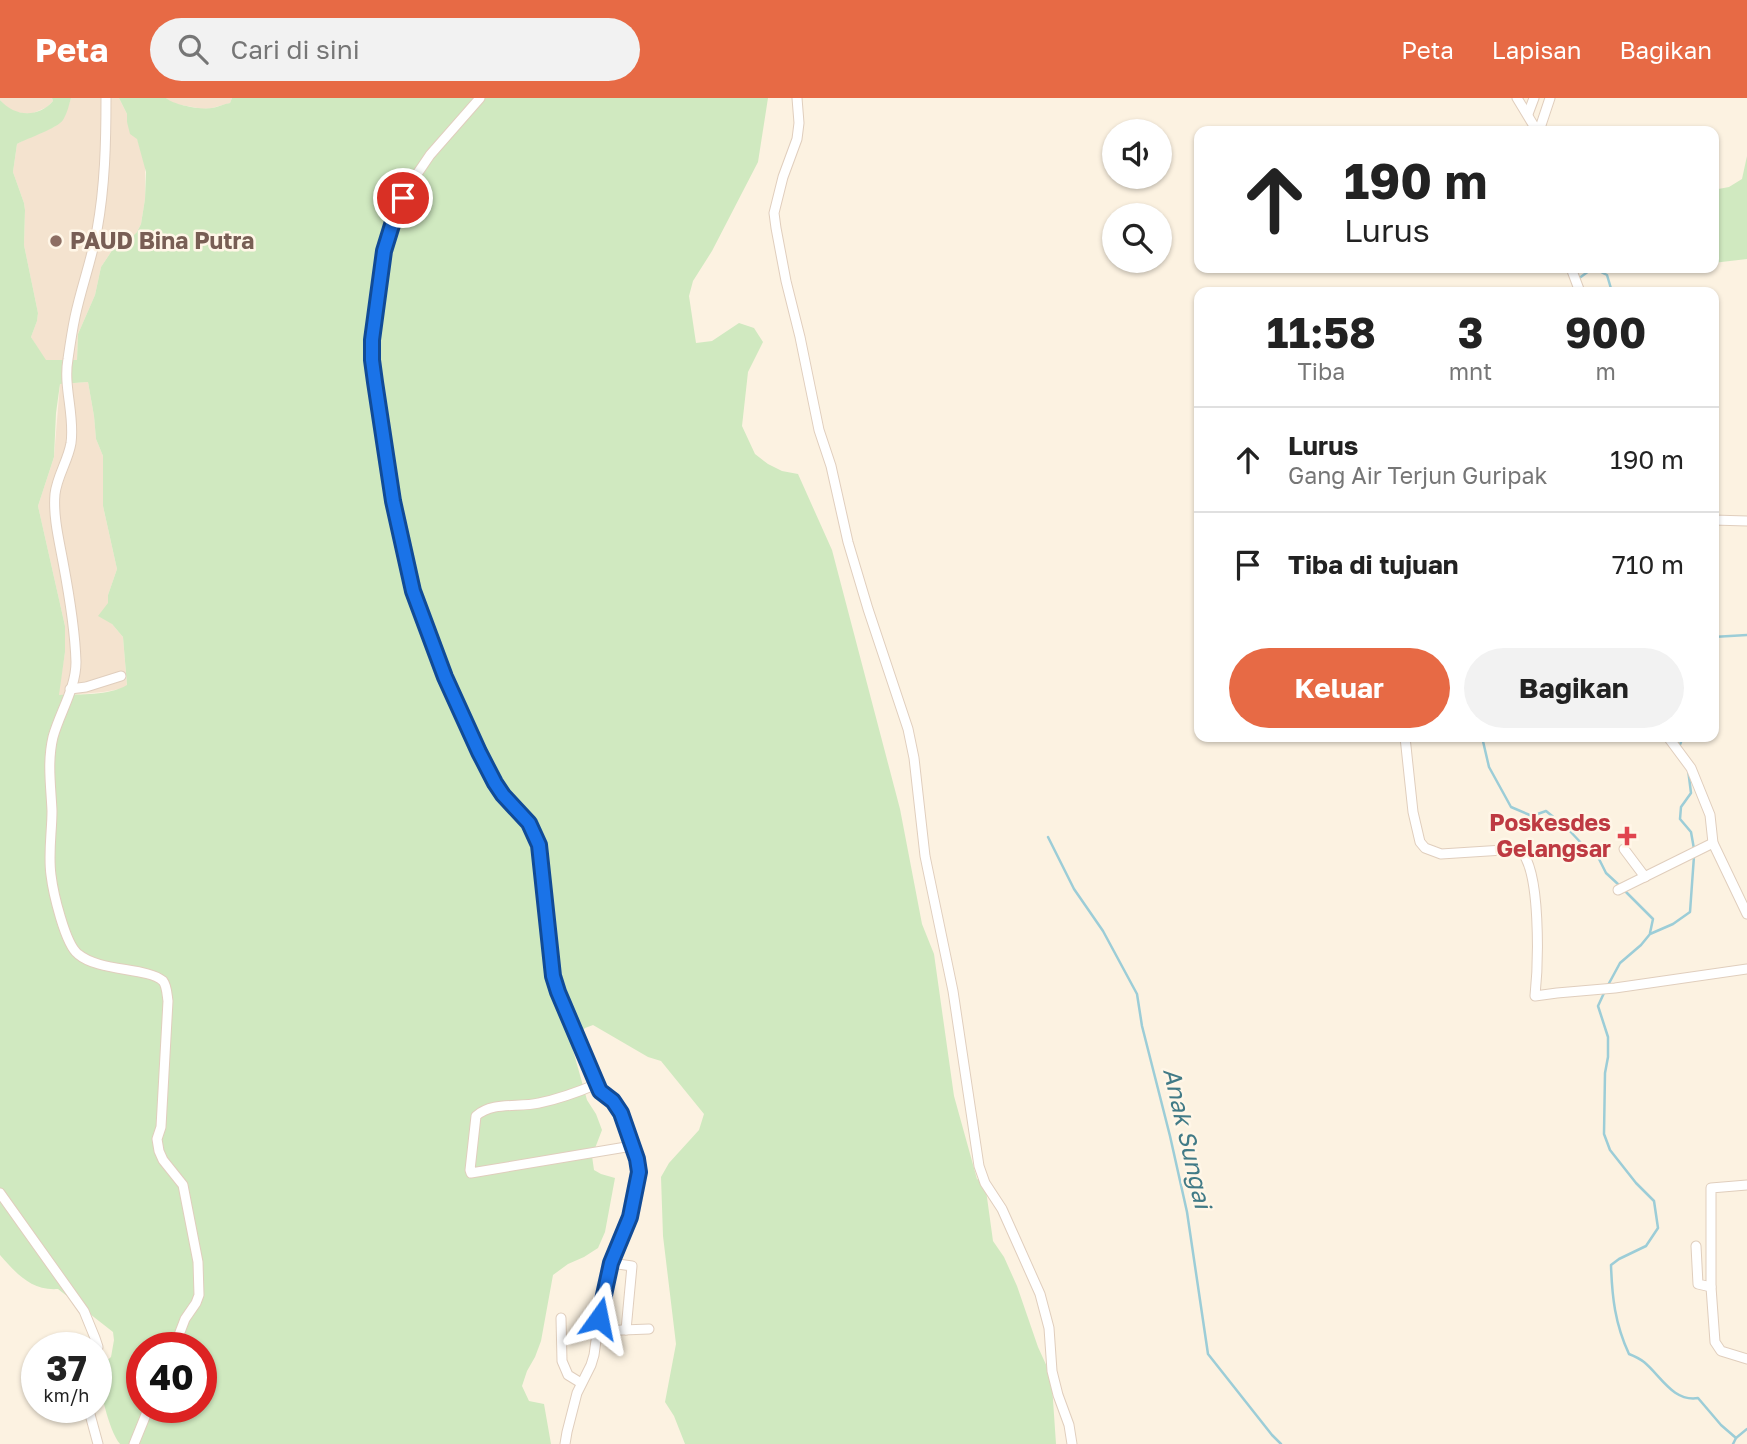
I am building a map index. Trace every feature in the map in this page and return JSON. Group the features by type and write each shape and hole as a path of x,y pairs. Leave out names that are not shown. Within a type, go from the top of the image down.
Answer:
{"street":[{"path":"106,98 103,192 93,250 73,327 66,372 71,443 55,494 57,530 73,622 76,662 75,675 53,739 50,765 51,876 61,917 71,947 77,954 102,966 152,976 160,979 166,986 168,1001 161,1127 157,1139 163,1160 183,1185 198,1262 199,1291 196,1303 180,1332"},
{"path":"480,98 430,155 396,212 384,251 372,360 393,501 413,591 445,677 479,752 503,795 529,823 539,845 553,976 600,1091 613,1101 621,1113 638,1166 638,1182 627,1227 611,1263 601,1304 591,1365 581,1383 572,1410 565,1444"},
{"path":"797,98 797,139 774,213 783,268 848,542 908,729 925,856 953,991 979,1166 985,1183 1002,1209 1040,1294 1049,1328 1052,1371 1069,1425 1072,1444"},
{"path":"1517,98 1534,125"},
{"path":"1534,98 1534,125"},
{"path":"1534,125 1550,98"},
{"path":"1719,520 1747,521"},
{"path":"70,689 121,676"},
{"path":"1406,742 1413,811 1420,842 1425,848 1441,854 1520,849 1524,853 1536,899 1538,964 1535,996 1615,988 1747,969"},
{"path":"1672,742 1690,768 1710,815 1713,844 1747,914"},
{"path":"1618,890 1713,844"},
{"path":"1624,849 1646,877"},
{"path":"597,1084 536,1104 499,1106 482,1111 476,1116 471,1173 632,1146"},
{"path":"1747,1185 1711,1188 1711,1287 1715,1342 1721,1351 1747,1359"},
{"path":"0,1193 84,1311 93,1332"},
{"path":"1696,1246 1698,1283 1711,1287"},
{"path":"611,1263 632,1266 626,1330"},
{"path":"561,1318 562,1361 568,1375 581,1383"},
{"path":"597,1331 649,1329"},
{"path":"92,1423 98,1444"},
{"path":"134,1444 143,1423"}],"shaded area":[{"path":"0,98 52,98 53,101 47,107 31,114 14,112 7,108"},
{"path":"71,98 119,98 145,164 145,199 137,232 132,238 117,243 101,267 95,295 78,334 77,360 45,360 31,337 38,313 24,245 24,203 13,172 17,144 54,127 65,116"},
{"path":"166,98 232,98 230,103 203,109 176,104"},
{"path":"88,382 96,439 103,456 103,506 117,569 108,603 112,624 123,637 127,686 103,692 58,696 65,652 65,626 38,506 54,457 60,384"}],"green space":[{"path":"52,98 71,98 66,115 60,123 17,144 13,172 24,203 24,245 38,313 31,337 46,360 77,360 78,334 95,295 101,267 117,243 132,237 141,224 146,172 137,139 130,134 127,114 119,98 166,98 195,108 214,108 230,103 232,98 768,98 758,162 712,251 693,281 689,296 696,343 712,341 739,323 754,328 763,342 748,372 742,426 755,454 782,471 798,474 832,550 900,809 922,924 934,954 954,1096 977,1179 985,1183 993,1241 1004,1257 1017,1286 1048,1369 1052,1385 1056,1444 685,1444 674,1416 665,1402 676,1344 663,1236 661,1177 669,1163 699,1130 704,1114 661,1061 648,1057 593,1025 585,1028 571,1043 587,1100 602,1130 592,1156 594,1170 615,1178 605,1232 598,1248 553,1275 541,1341 522,1386 529,1401 544,1404 551,1444 120,1444 110,1423 112,1423 113,1332 58,1289 40,1287 25,1280 0,1255 0,100 19,112 34,113 53,101","holes":["88,382 96,439 103,456 103,506 117,569 108,603 98,616 112,624 123,637 127,685 103,693 59,695 65,652 65,626 38,506 54,457 60,384"]},
{"path":"1747,156 1747,259 1719,262 1719,189 1729,187 1742,179"}],"waterway":[{"path":"1578,279 1586,273"},
{"path":"1603,273 1607,275 1611,287"},
{"path":"1719,637 1747,635"},
{"path":"1483,742 1489,767 1511,807 1532,816 1546,811 1597,855 1606,873 1619,885"},
{"path":"1679,747 1681,742"},
{"path":"1688,769 1691,793 1681,807 1680,819 1691,832 1694,849"},
{"name":"Anak Sungai","path":"1048,837 1074,889 1103,931 1137,994 1142,1026 1187,1212 1208,1354 1281,1444"},
{"path":"1607,987 1620,963 1650,934 1673,924 1690,912 1694,856"},
{"path":"1624,890 1653,919 1650,933"},
{"path":"1604,993 1598,1006 1608,1037 1604,1134 1610,1150 1654,1201 1658,1228 1646,1246 1611,1265 1613,1299 1620,1332 1629,1354 1644,1362 1674,1392 1681,1396 1698,1398 1736,1438 1733,1444"},
{"path":"1736,1438 1747,1429"}],"place":[{"name":"PAUD Bina Putra","path":"56,241"},
{"name":"Poskesdes Gelangsar","path":"1627,836"}],"route":[{"path":"403,198 384,251 372,340 372,360 387,467 407,568 445,677 479,752 503,795 529,823 536,835 544,876 553,976 600,1091 613,1101 621,1113 637,1159 639,1177 633,1205 627,1227 611,1263 599,1318"}]}
